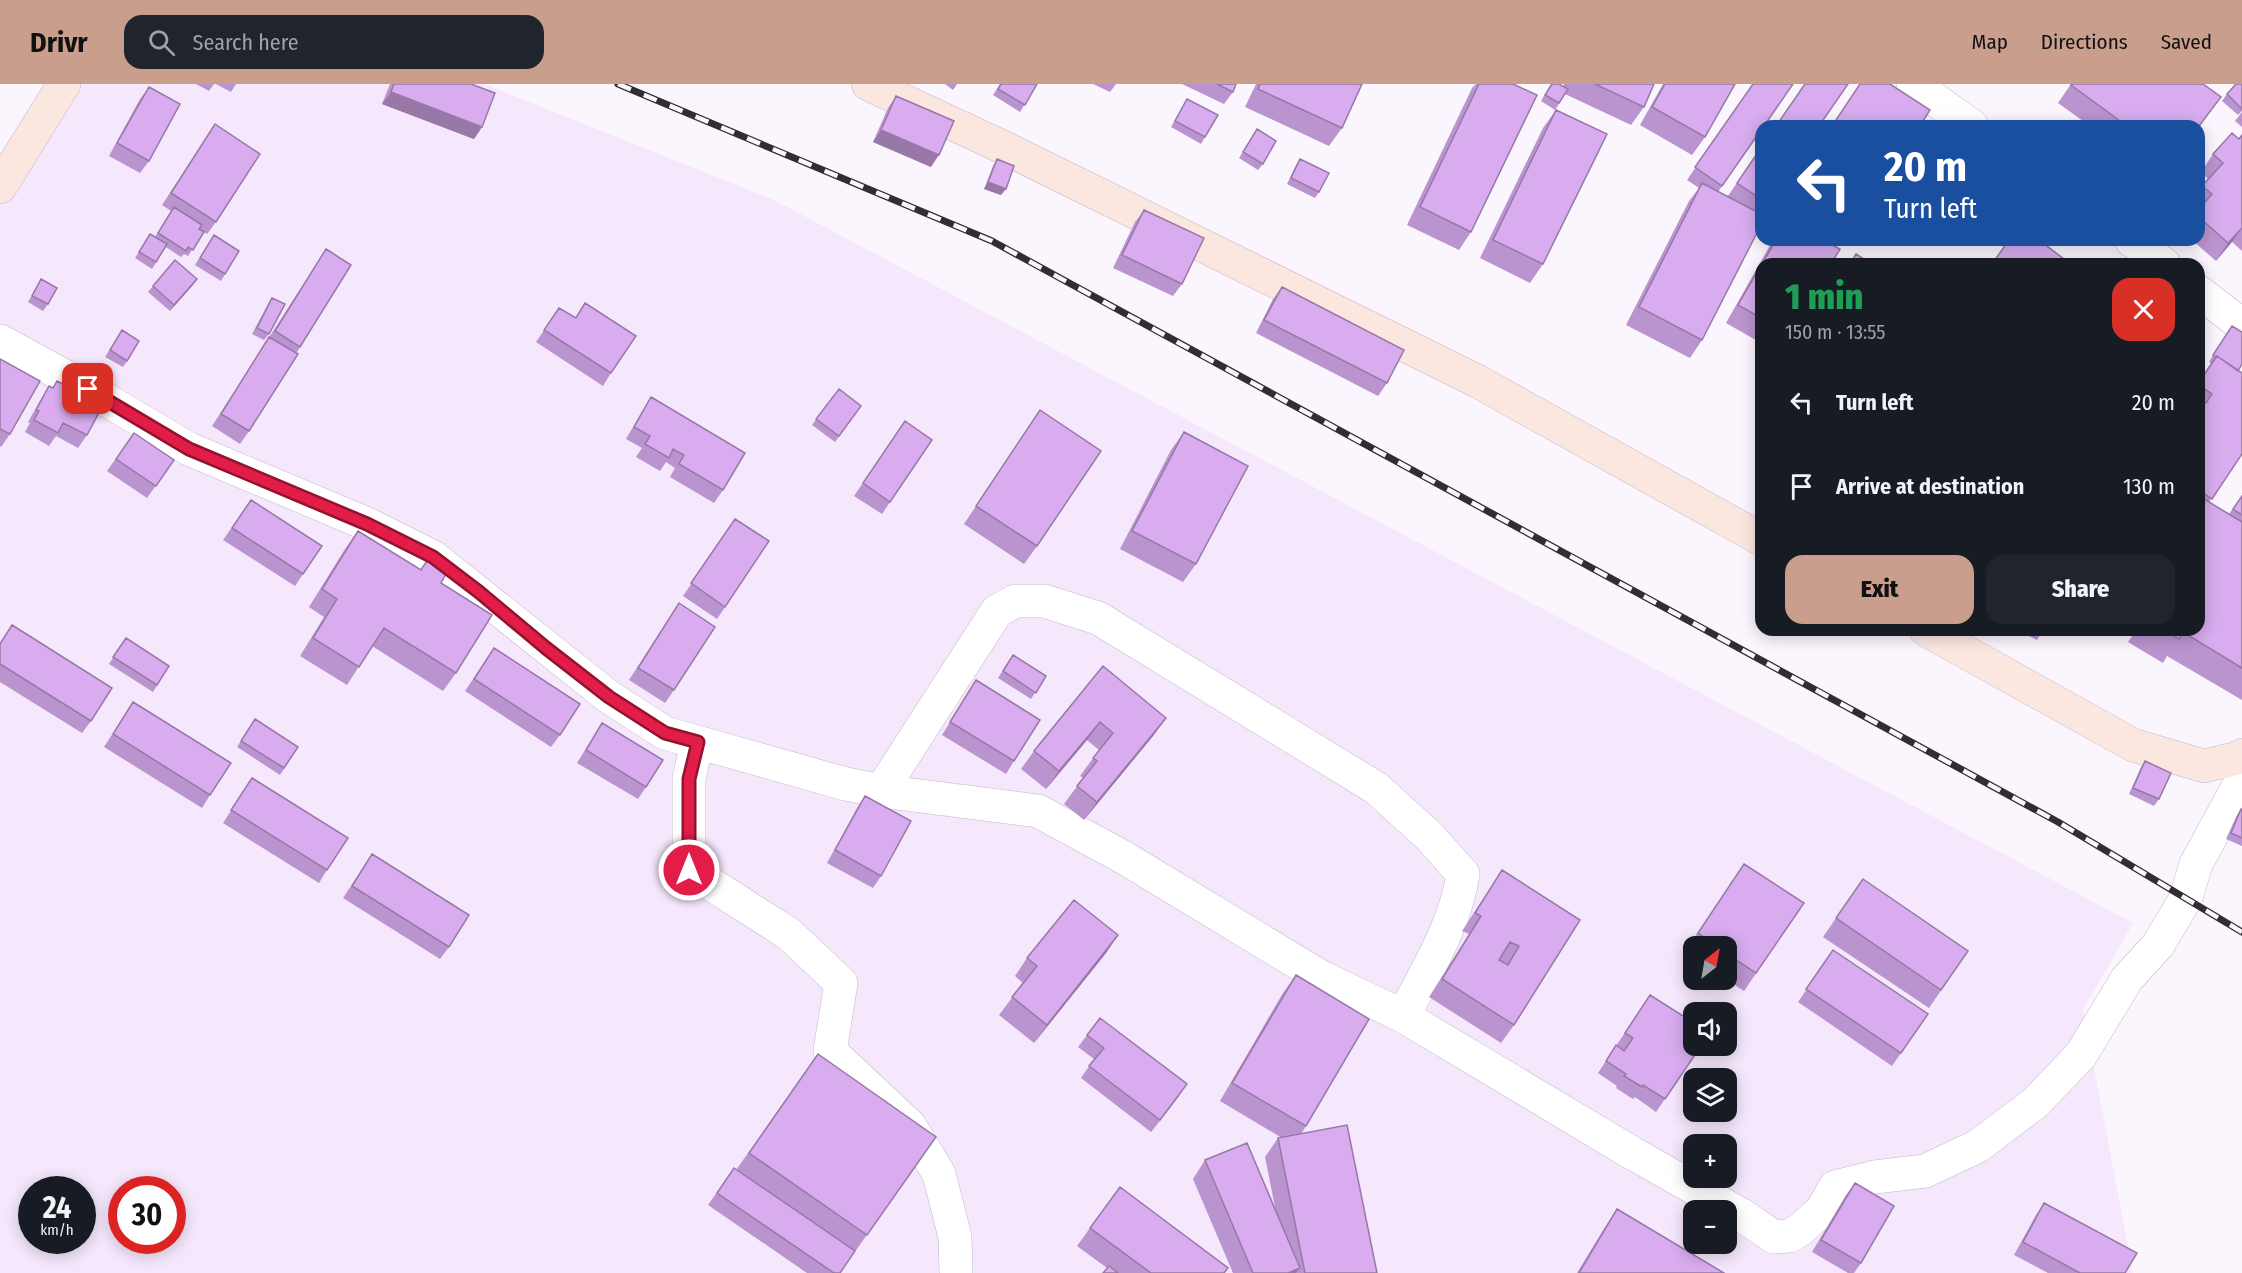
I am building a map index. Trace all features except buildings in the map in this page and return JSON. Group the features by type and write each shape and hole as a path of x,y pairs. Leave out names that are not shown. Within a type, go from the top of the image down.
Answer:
{"street":[{"path":"0,188 64,84"},
{"path":"868,84 1009,150 1477,381 1755,536"},
{"path":"1913,84 1964,120"},
{"path":"2139,246 2156,258"},
{"path":"2205,297 2242,325"},
{"path":"0,341 88,389 189,449 367,524 433,557 609,697 665,733 846,784 881,791 1038,812 1123,857 1323,978 1403,1016 1622,1148 1740,1214 1773,1237 1790,1236 1822,1210 1835,1187 1875,1177 1925,1171 1978,1146 2034,1104 2081,1055 2127,979 2158,945 2186,898 2196,864 2239,791 2204,766 2133,745 1937,636"},
{"path":"881,791 997,611 1015,601 1044,601 1098,618 1376,788 1429,836 1463,874 1459,897 1449,927 1403,1016"},
{"path":"698,742 689,779 689,870 789,934 841,983 830,1051 910,1126 939,1174 955,1237 956,1273"},
{"path":"2204,766 2242,755"}],"shaded area":[{"path":"74,84 484,84 776,201 2133,923 2083,1010 2133,1273 0,1273 0,204"}],"railway":[{"path":"618,84 992,241 2058,822 2242,932"}],"route":[{"path":"88,389 189,449 367,524 433,557 609,697 665,733 698,742 689,779 689,870"}]}
